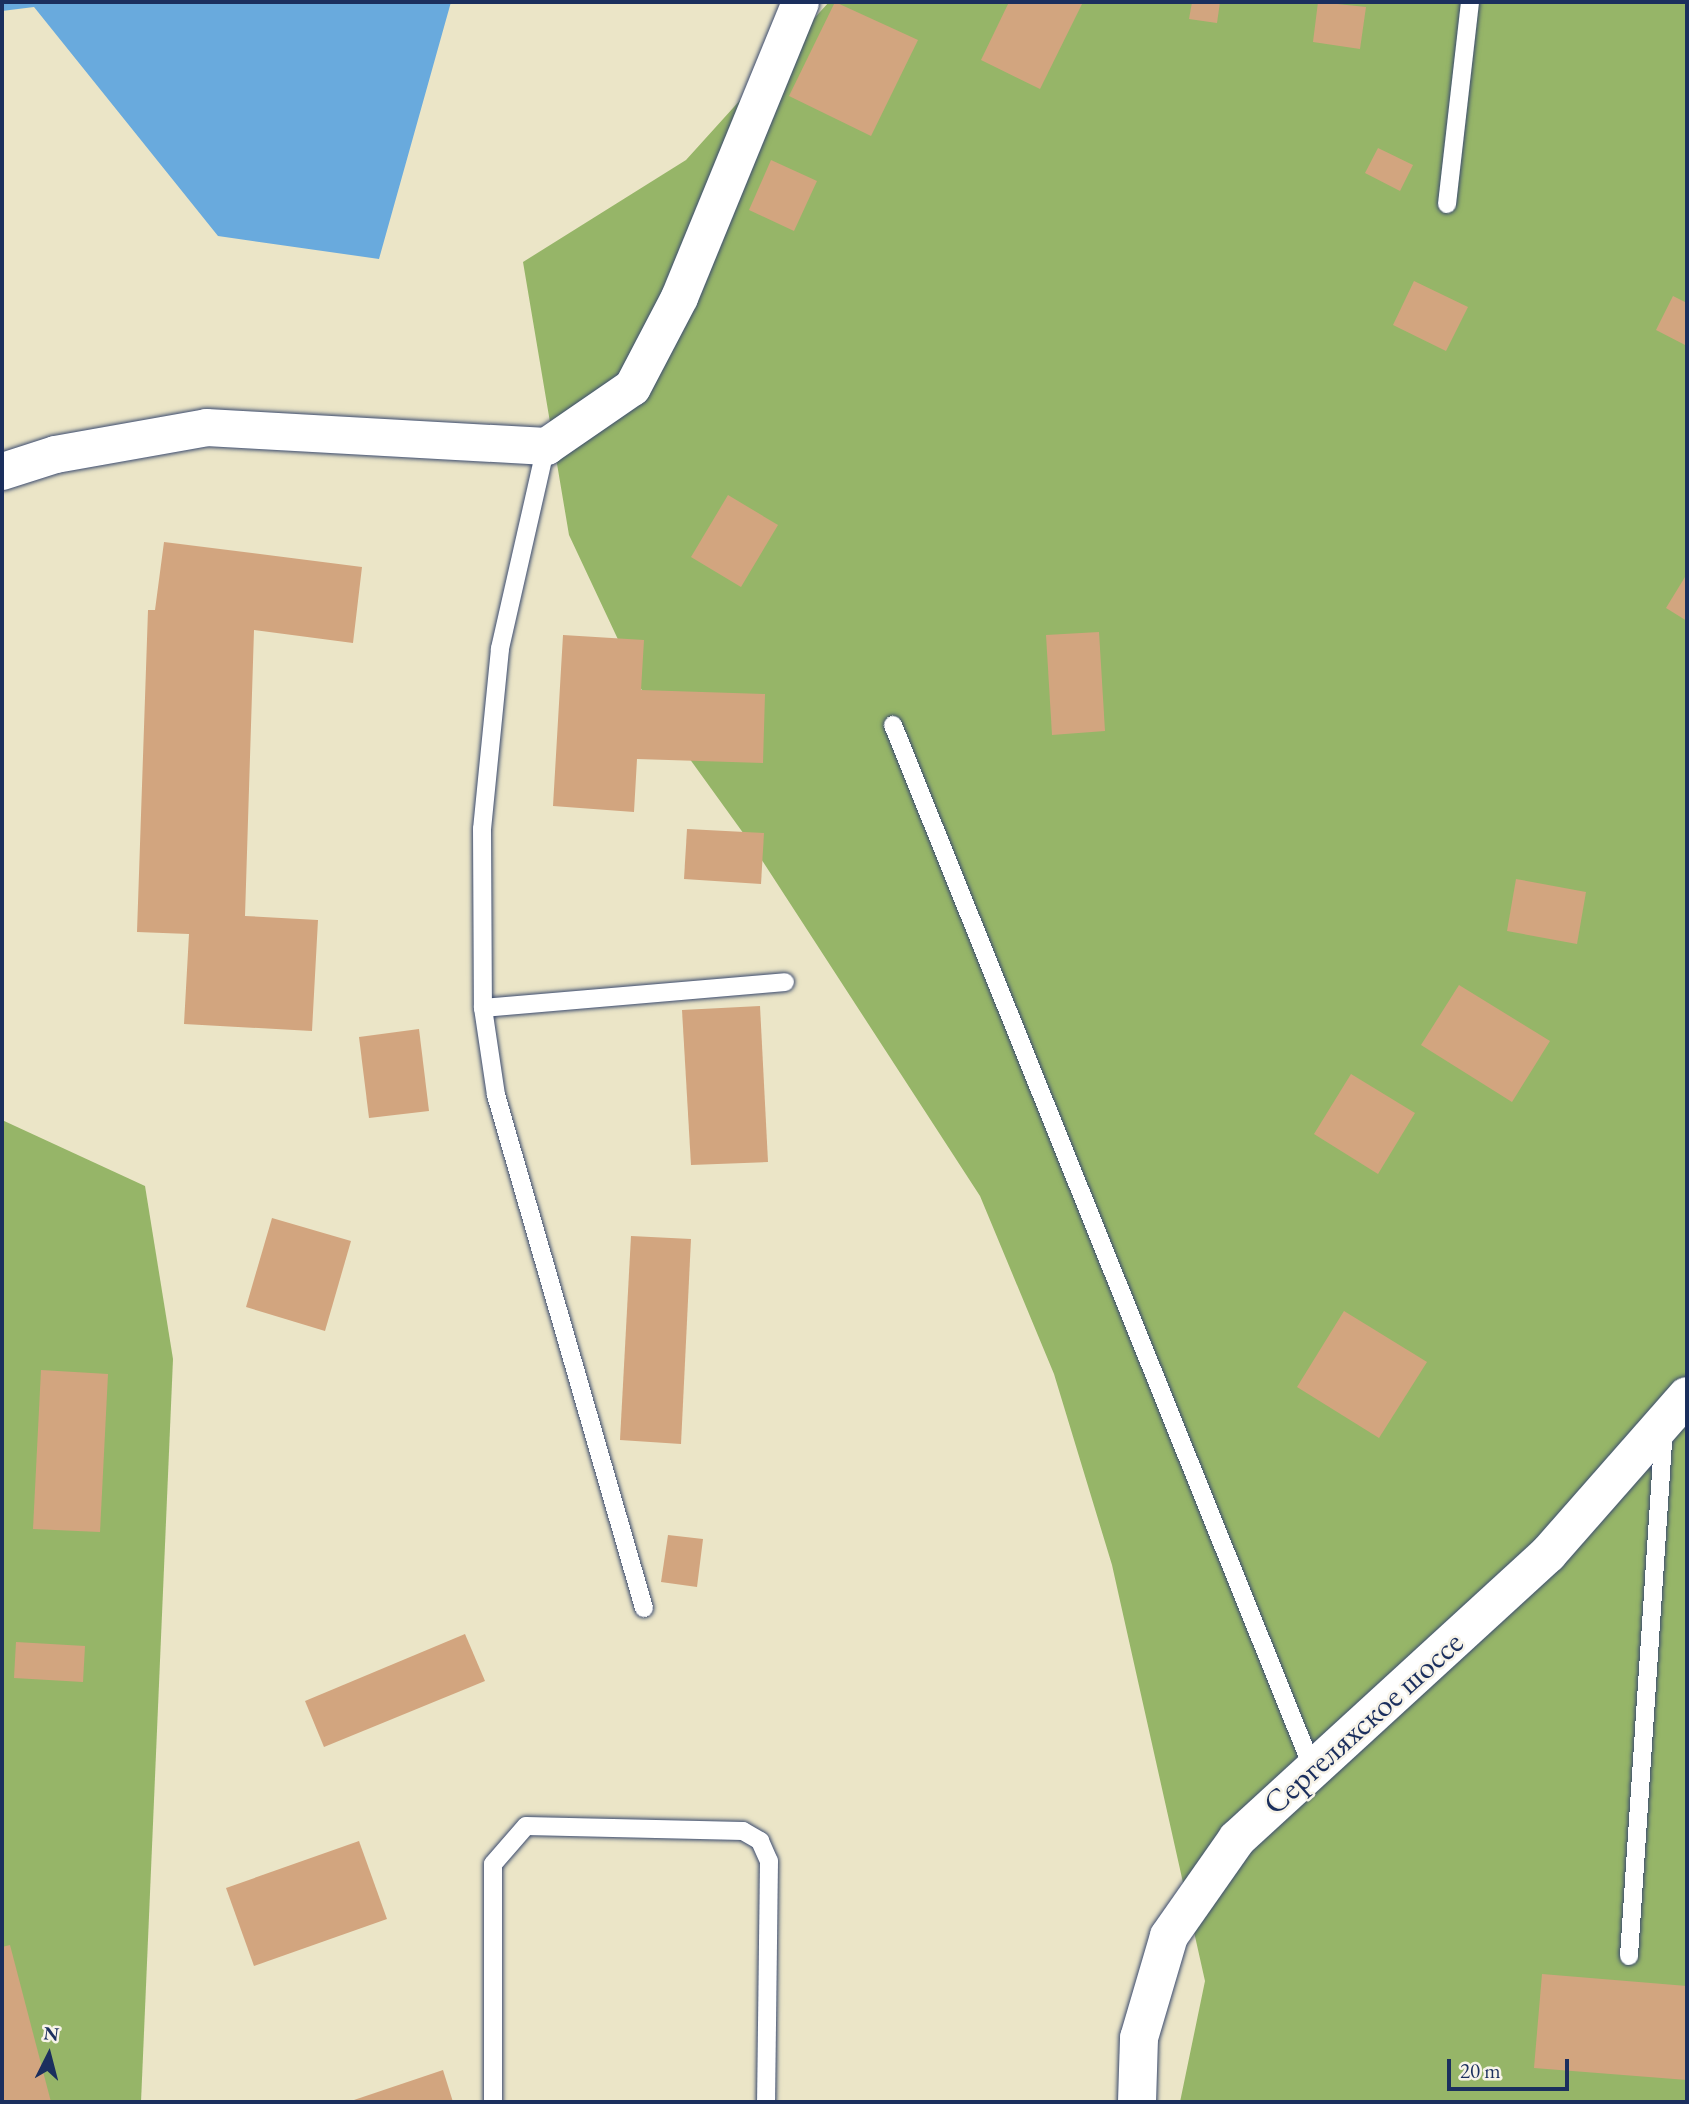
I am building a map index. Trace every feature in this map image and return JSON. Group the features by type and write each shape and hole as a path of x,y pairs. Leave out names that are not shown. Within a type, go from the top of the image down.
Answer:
{"main road":[{"name":"Сергеляхское шоссе","path":"1137,2102 1139,2038 1169,1937 1237,1839 1548,1554 1676,1409"}],"street":[{"path":"2,471 55,454 206,427 546,446 632,387 679,297 800,2"}],"lane":[{"path":"1447,204 1470,2"},
{"path":"546,446 500,649 481,828 483,1008 496,1095 644,1608"},
{"path":"893,725 1313,1769"},
{"path":"483,1008 785,982"},
{"path":"1629,1956 1676,1409"},
{"path":"493,2102 493,1864 526,1826 743,1831 760,1841 769,1861 766,2102"}],"green space":[{"path":"829,2 1687,2 1687,2102 1180,2102 1205,1981 1112,1565 1054,1374 980,1196 754,848 645,697 569,535 523,262 686,160"},
{"path":"2,1120 145,1186 173,1359 141,2102 2,2102"}],"water":[{"path":"2,2 451,2 379,259 218,236 34,7 2,11"}],"building":[{"path":"835,2 918,40 871,136 789,96"},
{"path":"1009,2 1082,4 1040,89 981,60"},
{"path":"1192,2 1220,2 1217,23 1189,19"},
{"path":"1318,2 1366,7 1360,49 1313,42"},
{"path":"1378,148 1413,165 1400,191 1365,173"},
{"path":"771,160 817,181 794,231 749,210"},
{"path":"1414,281 1468,307 1446,351 1393,325"},
{"path":"1673,296 1687,303 1687,346 1656,330"},
{"path":"728,495 778,525 741,587 691,557"},
{"path":"164,542 362,567 353,643 254,630 245,916 318,920 312,1031 184,1024 189,934 137,932 148,610 155,610"},
{"path":"1685,577 1687,579 1687,621 1666,608"},
{"path":"1099,632 1105,731 1052,735 1046,635"},
{"path":"563,635 644,640 641,690 765,694 763,763 637,759 634,812 553,806"},
{"path":"687,829 764,833 761,884 684,879"},
{"path":"1516,879 1586,892 1577,944 1507,931"},
{"path":"1459,985 1550,1041 1512,1102 1421,1045"},
{"path":"760,1006 768,1162 691,1165 682,1010"},
{"path":"419,1029 429,1111 369,1118 359,1037"},
{"path":"1351,1074 1415,1113 1378,1174 1314,1134"},
{"path":"272,1218 351,1241 325,1331 246,1307"},
{"path":"631,1236 691,1239 681,1444 620,1440"},
{"path":"1344,1311 1427,1362 1379,1438 1297,1387"},
{"path":"41,1370 108,1374 100,1532 33,1529"},
{"path":"668,1535 703,1539 697,1587 661,1582"},
{"path":"465,1634 485,1681 324,1747 305,1701"},
{"path":"16,1642 85,1646 83,1682 14,1678"},
{"path":"359,1841 387,1919 254,1966 226,1888"},
{"path":"10,1945 51,2102 2,2102 2,1947"},
{"path":"1542,1974 1687,1986 1687,2080 1534,2068"},
{"path":"443,2070 453,2102 348,2102"}]}
